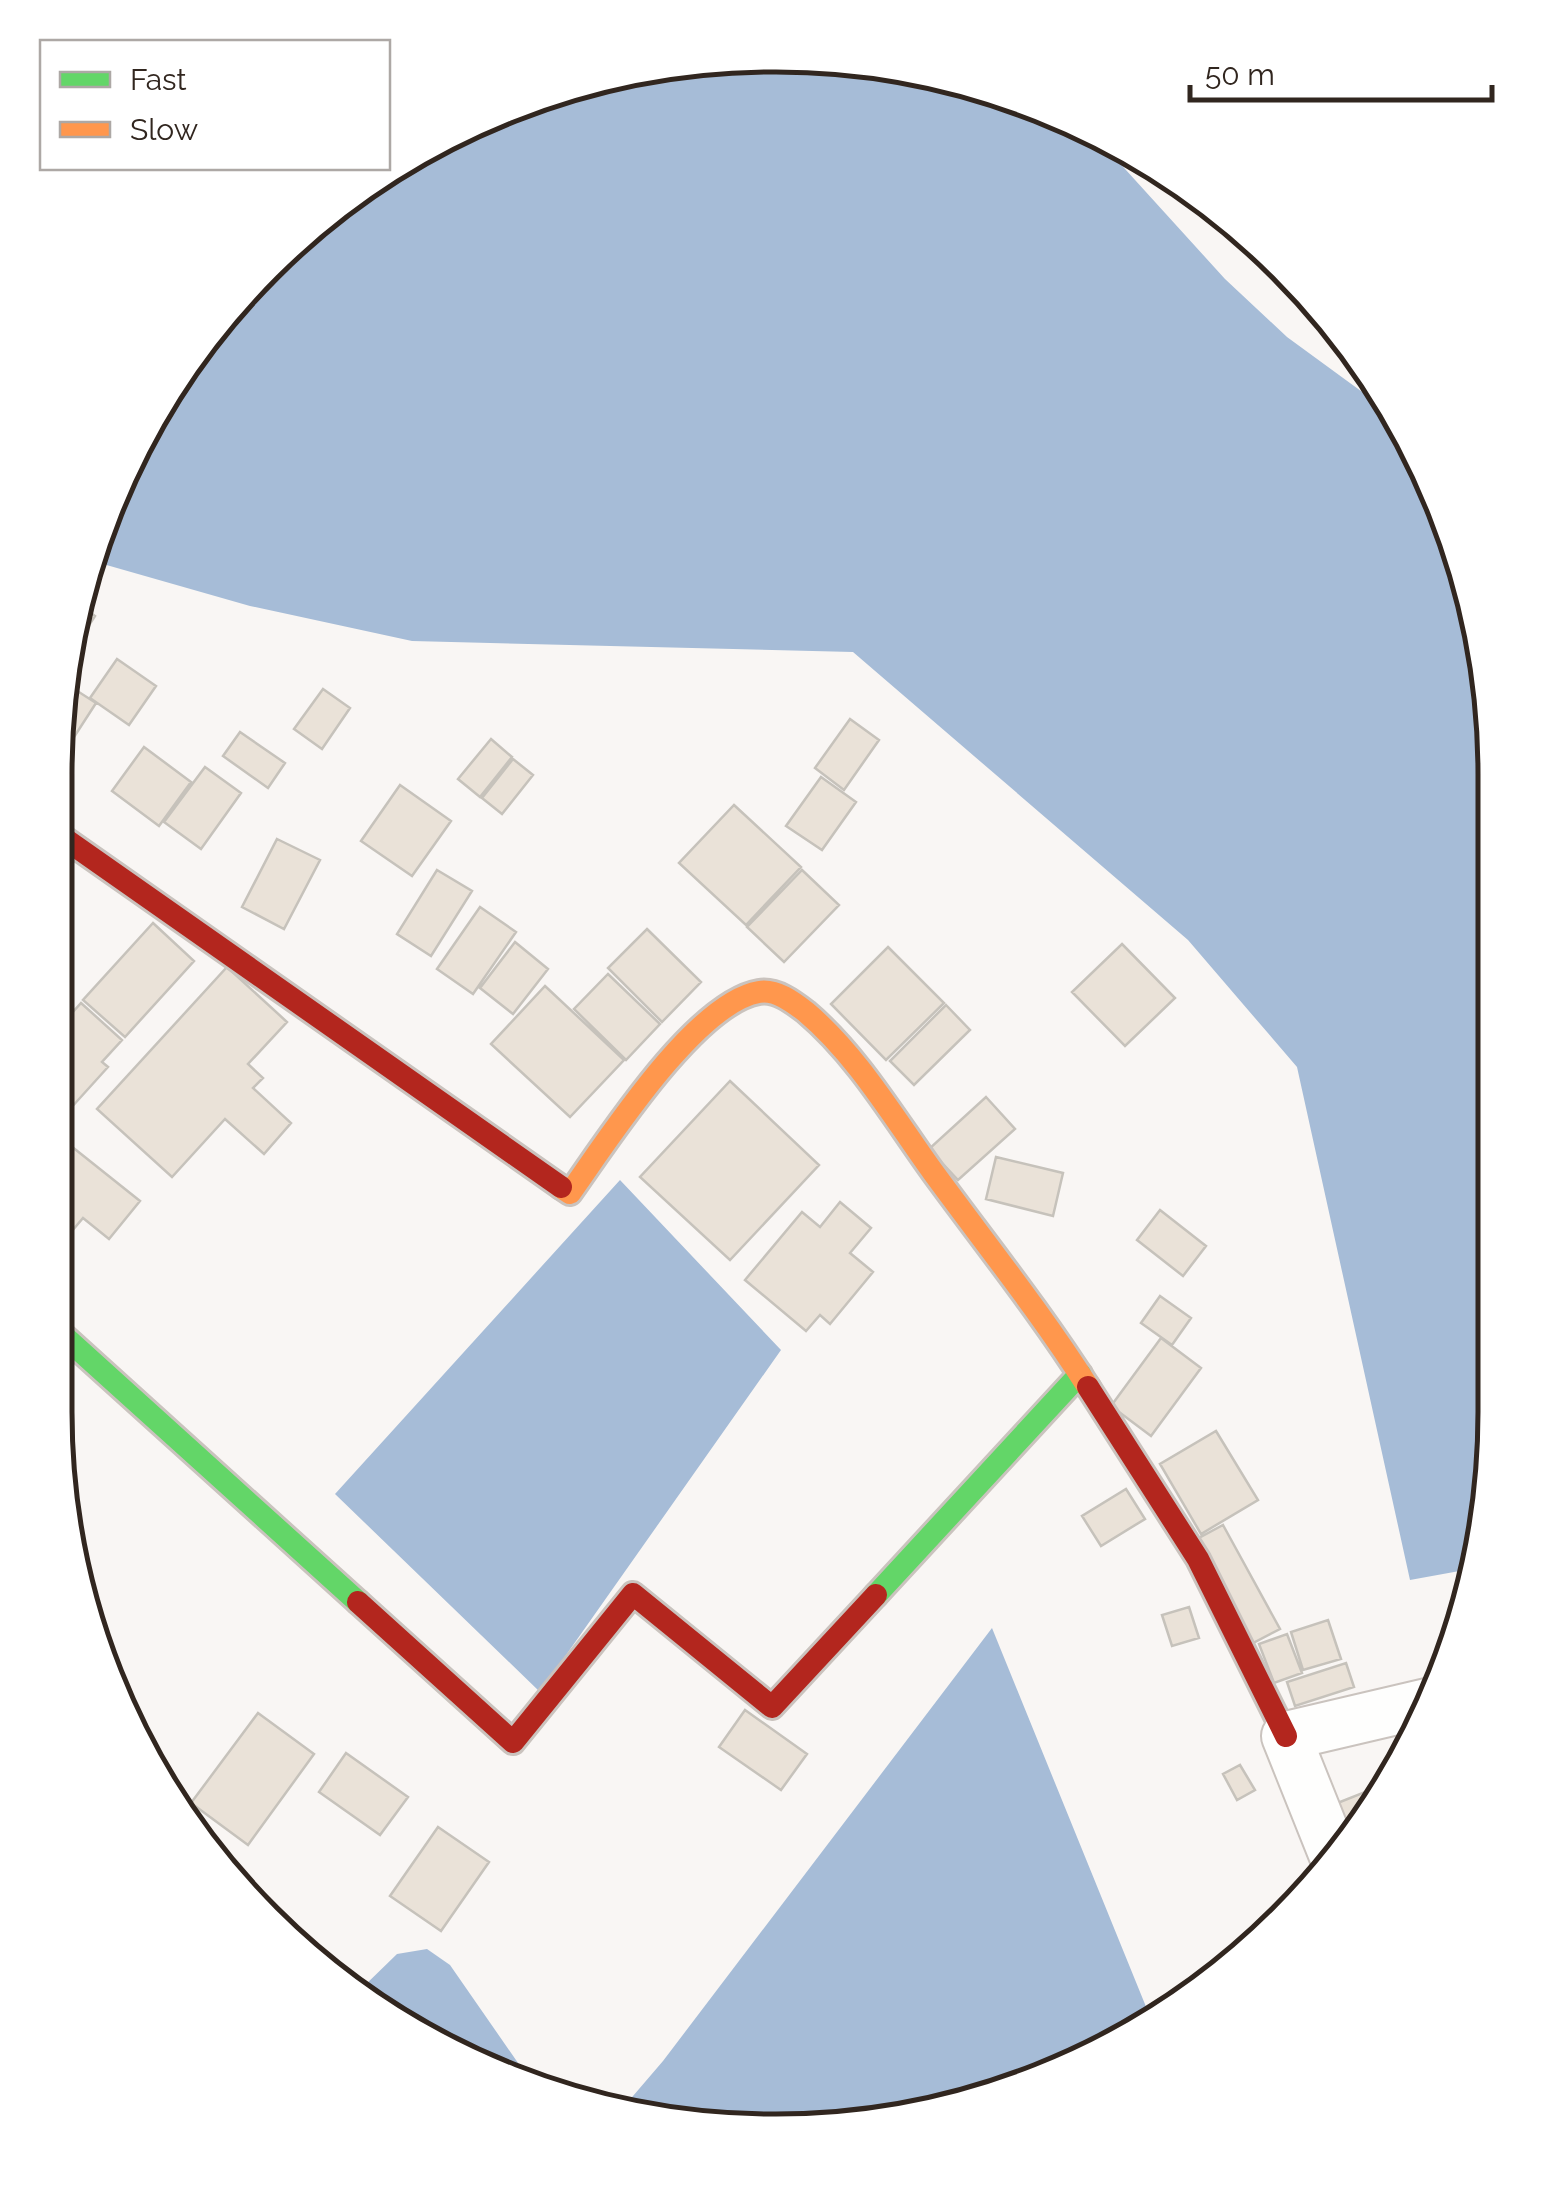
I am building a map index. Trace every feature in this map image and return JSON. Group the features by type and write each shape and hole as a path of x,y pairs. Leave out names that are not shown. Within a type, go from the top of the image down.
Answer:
{"street":[{"path":"72,844 570,1193 655,1076 708,1019 741,996 761,990 783,996 828,1033 866,1080 1080,1374 1198,1560 1286,1736 1329,1844"},
{"path":"72,1344 513,1742 633,1594 772,1707 1080,1374"},
{"path":"1286,1736 1413,1706"}],"water":[{"path":"775,72 867,79 957,96 1044,126 1121,164 1225,279 1287,337 1364,393 1424,506 1454,593 1471,683 1478,775 1478,1412 1471,1504 1459,1571 1410,1580 1297,1067 1188,940 853,652 412,641 250,606 105,565 145,464 218,347 278,278 347,218 464,145 593,96 683,79"},
{"path":"620,1180 781,1350 540,1692 335,1494"},
{"path":"992,1628 1146,2007 1086,2042 1001,2077 957,2091 867,2108 821,2113 729,2113 630,2099"},
{"path":"427,1949 450,1965 520,2066 464,2042 367,1983 397,1954"}],"building":[{"path":"117,659 156,686 129,725 90,698"},
{"path":"323,689 350,708 322,749 294,729"},
{"path":"78,691 96,703 74,738"},
{"path":"850,719 879,740 844,790 815,768"},
{"path":"240,732 285,763 268,788 223,756"},
{"path":"491,739 512,757 480,797 458,779"},
{"path":"144,747 191,782 159,826 112,791"},
{"path":"513,759 533,775 502,814 482,798"},
{"path":"205,767 241,793 201,849 164,822"},
{"path":"821,777 856,802 822,850 786,826"},
{"path":"400,785 451,821 412,876 361,841"},
{"path":"734,805 801,867 746,925 679,863"},
{"path":"277,839 320,860 284,929 242,907"},
{"path":"437,870 472,891 431,956 397,934"},
{"path":"802,870 839,905 784,962 747,927"},
{"path":"480,907 516,932 473,994 437,969"},
{"path":"153,923 194,961 125,1037 83,1000"},
{"path":"647,929 701,982 662,1022 608,968"},
{"path":"515,942 548,969 513,1014 480,988"},
{"path":"1122,944 1175,998 1125,1046 1072,992"},
{"path":"888,947 944,1003 886,1060 831,1004"},
{"path":"227,967 287,1022 248,1064 263,1078 253,1088 291,1123 264,1154 225,1119 172,1177 97,1109"},
{"path":"608,974 660,1024 626,1060 574,1009"},
{"path":"545,986 624,1060 570,1117 491,1044"},
{"path":"81,1003 122,1040 102,1062 108,1067 72,1107 72,1013"},
{"path":"946,1005 970,1030 914,1085 890,1061"},
{"path":"730,1081 819,1165 730,1260 640,1177"},
{"path":"986,1097 1015,1129 958,1180 929,1149"},
{"path":"72,1147 140,1201 109,1239 83,1218 72,1231"},
{"path":"996,1157 1063,1173 1053,1216 986,1199"},
{"path":"840,1202 871,1228 850,1253 873,1272 830,1324 820,1315 806,1331 745,1280 802,1212 820,1227"},
{"path":"1160,1210 1206,1246 1183,1276 1137,1240"},
{"path":"1160,1296 1191,1318 1172,1345 1141,1323"},
{"path":"1161,1338 1201,1368 1151,1436 1111,1406"},
{"path":"1216,1431 1258,1500 1201,1534 1160,1464"},
{"path":"1126,1489 1145,1519 1101,1546 1082,1516"},
{"path":"1223,1525 1280,1629 1253,1643 1197,1539"},
{"path":"1189,1607 1199,1638 1172,1646 1162,1615"},
{"path":"1328,1620 1341,1659 1303,1670 1291,1632"},
{"path":"1287,1634 1302,1673 1274,1683 1259,1644"},
{"path":"1346,1663 1354,1687 1295,1706 1287,1682"},
{"path":"745,1710 807,1754 781,1790 719,1747"},
{"path":"258,1713 314,1754 248,1845 191,1803"},
{"path":"346,1753 408,1797 380,1835 319,1792"},
{"path":"1240,1765 1255,1790 1237,1800 1223,1774"},
{"path":"1365,1792 1343,1824 1335,1804"},
{"path":"438,1827 489,1862 441,1931 390,1896"}],"traffic: fast":[{"path":"72,1343 358,1602"},
{"path":"876,1595 1080,1374"}],"traffic: slow":[{"path":"561,1187 570,1193 654,1077 708,1021 734,1002 759,992 778,994 806,1012 858,1067 1088,1387"}],"traffic: jam":[{"path":"72,844 561,1187"},
{"path":"1088,1387 1198,1559 1286,1736"},
{"path":"358,1602 513,1742 633,1594 772,1707 876,1595"}]}
